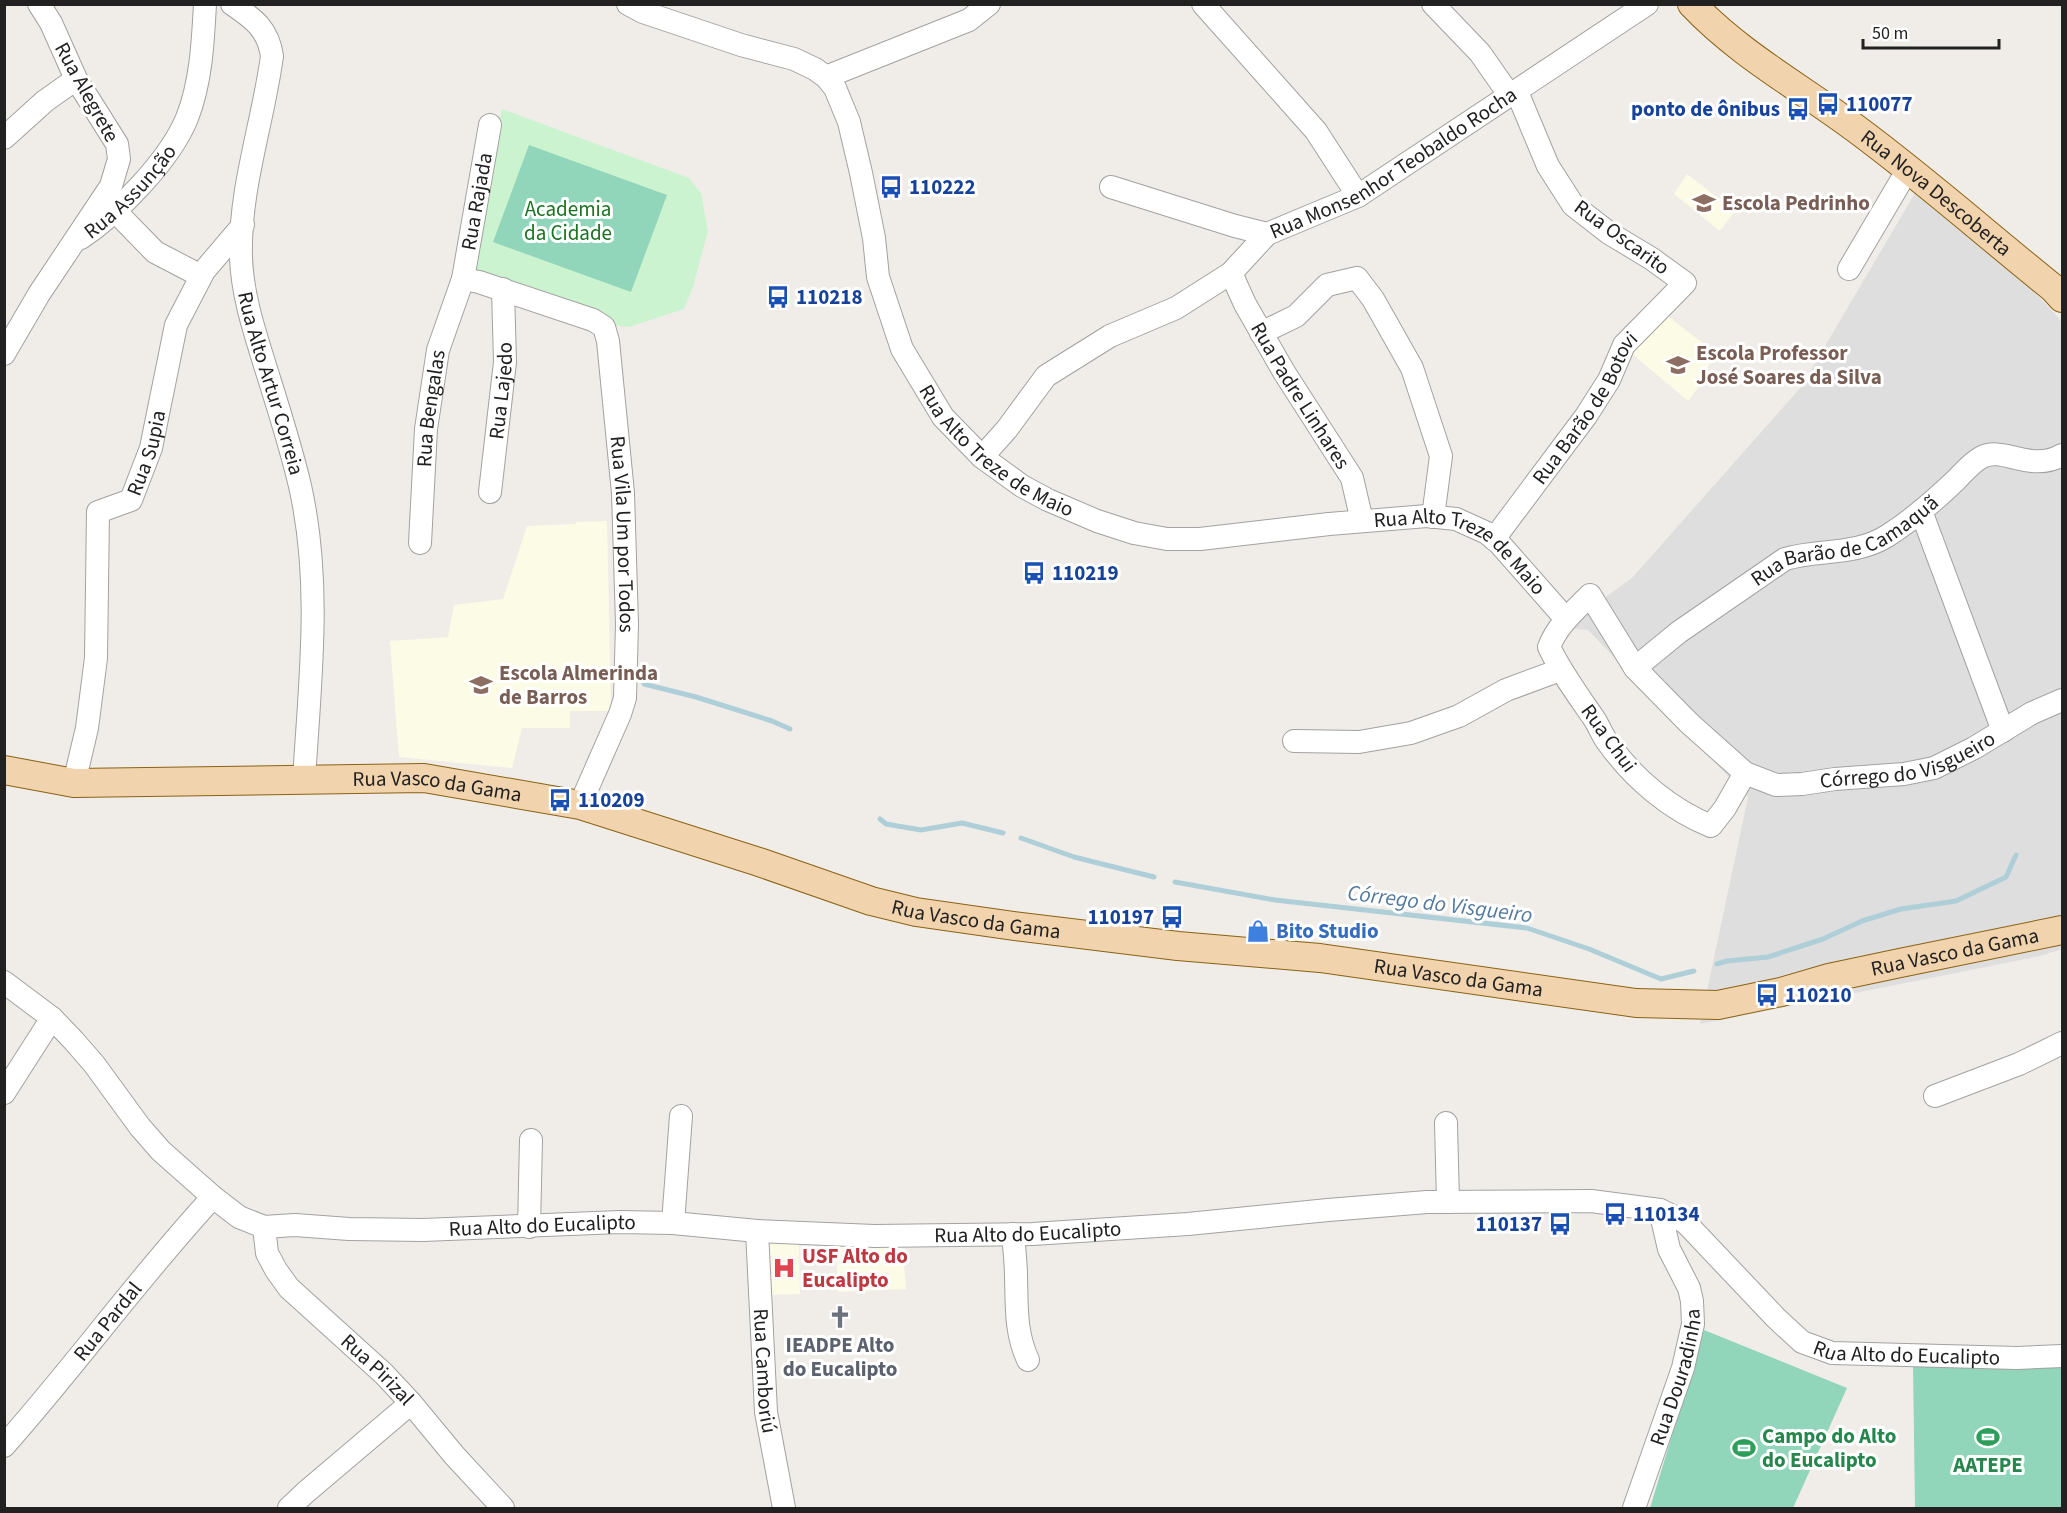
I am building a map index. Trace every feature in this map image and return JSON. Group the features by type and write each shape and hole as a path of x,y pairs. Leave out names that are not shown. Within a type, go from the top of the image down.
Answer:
{"main road":[{"name":"Rua Nova Descoberta","path":"1692,4 1726,38 1855,128 2060,289"},
{"name":"Rua Vasco da Gama","path":"4,770 74,783 424,778 580,806 759,862 871,901 916,912 1178,946 1320,958 1636,1003 1718,1005 1781,992 1877,967 2062,930"}],"street":[{"name":"Rua Alegrete","path":"39,4 51,23 76,79 117,144 119,159 111,186 72,243"},
{"name":"Rua Assunção","path":"4,354 72,243 116,212 152,171 178,135 186,120 197,80 205,4"},
{"name":"Rua Alto Artur Correia","path":"232,4 249,15 264,30 270,42 272,56 253,152 241,257 249,306 300,486 312,560 312,659 304,779"},
{"name":"Rua Alto Treze de Maio","path":"628,4 643,12 741,45 794,59 826,77 835,88 849,122 874,238 878,278 902,349 943,417 982,457 1022,486 1048,500 1115,527 1167,539 1200,539 1362,521 1433,517 1456,519 1487,533 1574,612"},
{"path":"826,77 969,20 988,4"},
{"path":"1203,4 1316,131 1358,196"},
{"name":"Rua Oscarito","path":"1433,4 1480,53 1513,94 1548,166 1573,205 1685,283"},
{"name":"Rua Monsenhor Teobaldo Rocha","path":"982,457 1007,429 1046,376 1110,336 1176,308 1231,273 1267,234 1358,196 1647,4"},
{"path":"4,138 45,100 76,79"},
{"name":"Rua Rajada","path":"463,279 490,125"},
{"path":"1849,269 1908,169"},
{"path":"1111,187 1267,234"},
{"path":"116,212 155,252 201,276"},
{"name":"Rua Supia","path":"74,783 87,728 96,658 98,512 131,500 151,448 176,325 201,276 243,225"},
{"name":"Rua Padre Linhares","path":"1231,273 1261,333 1352,478 1362,521"},
{"path":"1261,333 1296,316 1327,285 1356,278 1373,299 1412,368 1441,456 1433,517"},
{"path":"463,279 503,289"},
{"name":"Rua Bengalas","path":"420,543 426,429 438,351 463,279"},
{"name":"Rua Barão de Botovi","path":"1494,539 1586,416 1609,380 1624,345 1685,283"},
{"name":"Rua Vila Um por Todos","path":"503,289 578,314 604,327 611,360 623,494 627,624 625,698 580,806"},
{"name":"Rua Lajedo","path":"490,492 506,362 503,289"},
{"name":"Rua Barão de Camaquã","path":"1635,668 1679,632 1785,559 1802,554 1825,554 1851,550 1887,536 1921,511 1982,457 1996,455 2045,462 2062,455"},
{"path":"1921,511 2003,732"},
{"path":"1574,612 1590,595 1635,668 1689,723 1745,773"},
{"name":"Rua Chui","path":"1574,612 1552,639 1549,647 1560,670 1572,684 1607,742 1627,768 1683,812 1711,826 1725,808 1745,773"},
{"path":"1294,741 1359,742 1411,733 1459,716 1506,690 1560,670"},
{"name":"Córrego do Visgueiro","path":"1745,773 1768,783 1786,785 1923,771 1951,761 2003,732 2032,712 2062,700"},
{"name":"Rua Alto do Eucalipto","path":"4,982 52,1018 94,1064 140,1127 161,1151 239,1217 264,1227 423,1230 621,1222 673,1223 757,1231 874,1236 1013,1234 1188,1224 1328,1210 1448,1202 1591,1201 1660,1210 1685,1222 1776,1318 1802,1342 1832,1353 2017,1358 2062,1356"},
{"path":"4,1093 52,1018"},
{"path":"1935,1096 2019,1064 2062,1043"},
{"path":"673,1223 681,1116"},
{"path":"1446,1123 1448,1202"},
{"path":"529,1227 531,1140"},
{"name":"Rua Pardal","path":"4,1446 41,1405 171,1243 213,1197"},
{"name":"Rua Douradinha","path":"1634,1509 1683,1368 1693,1324 1689,1288 1669,1249 1660,1210"},
{"name":"Rua Pirizal","path":"264,1227 267,1252 289,1288 384,1374 503,1509"},
{"name":"Rua Camboriú","path":"757,1231 766,1412 784,1509"},
{"path":"1013,1234 1016,1318 1020,1344 1028,1360"},
{"path":"290,1509 306,1492 411,1403"}],"shaded area":[{"name":"Escola Pedrinho","path":"1687,174 1735,211 1720,231 1674,194"},
{"path":"1915,193 1994,247 2062,322 2062,949 2040,956 1700,1024 1748,797 1588,630 1563,628 1632,578 1801,387"},
{"name":"Escola Professor José Soares da Silva","path":"1660,310 1717,354 1702,375 1705,378 1688,401 1630,352"},
{"name":"Escola Almerinda de Barros","path":"607,521 611,711 570,711 570,728 522,728 512,768 399,757 390,641 448,637 454,605 503,599 527,526"},
{"path":"902,1240 906,1289 838,1292 836,1242"},
{"name":"USF Alto do Eucalipto","path":"769,1241 799,1242 800,1294 770,1295"}],"green space":[{"name":"Academia da Cidade","path":"502,109 689,178 701,193 708,231 693,287 684,309 629,327 612,325 467,281"},
{"path":"529,145 667,195 631,292 493,242"},
{"name":"Campo do Alto do Eucalipto","path":"1704,1330 1847,1388 1793,1508 1650,1508"},
{"name":"AATEPE","path":"2062,1362 2062,1508 1915,1508 1913,1365"}],"waterway":[{"name":"Córrego do Visgueiro","path":"644,684 696,697 790,729"},
{"name":"Córrego do Visgueiro","path":"880,819 886,824 921,830 962,823 1003,833"},
{"name":"Córrego do Visgueiro","path":"1021,838 1074,857 1154,877"},
{"name":"Córrego do Visgueiro","path":"1717,964 1768,957 1823,939 1862,921 1901,909 1956,901 2006,877 2016,855"},
{"name":"Córrego do Visgueiro","path":"1175,882 1275,900 1527,928 1589,949 1661,979 1694,971"}],"place":[{"name":"110077","path":"1828,104"},
{"name":"ponto de ônibus","path":"1798,109"},
{"name":"110222","path":"891,187"},
{"name":"Escola Pedrinho","path":"1704,203"},
{"name":"110218","path":"778,297"},
{"name":"Escola Professor José Soares da Silva","path":"1678,365"},
{"name":"110219","path":"1034,573"},
{"name":"Escola Almerinda de Barros","path":"481,685"},
{"name":"110209","path":"560,800"},
{"name":"110197","path":"1172,917"},
{"name":"Bito Studio","path":"1258,931"},
{"name":"110210","path":"1767,995"},
{"name":"110134","path":"1615,1214"},
{"name":"110137","path":"1560,1224"},
{"name":"USF Alto do Eucalipto","path":"784,1268"},
{"name":"IEADPE Alto do Eucalipto","path":"840,1317"},
{"name":"AATEPE","path":"1988,1437"},
{"name":"Campo do Alto do Eucalipto","path":"1744,1448"}]}
